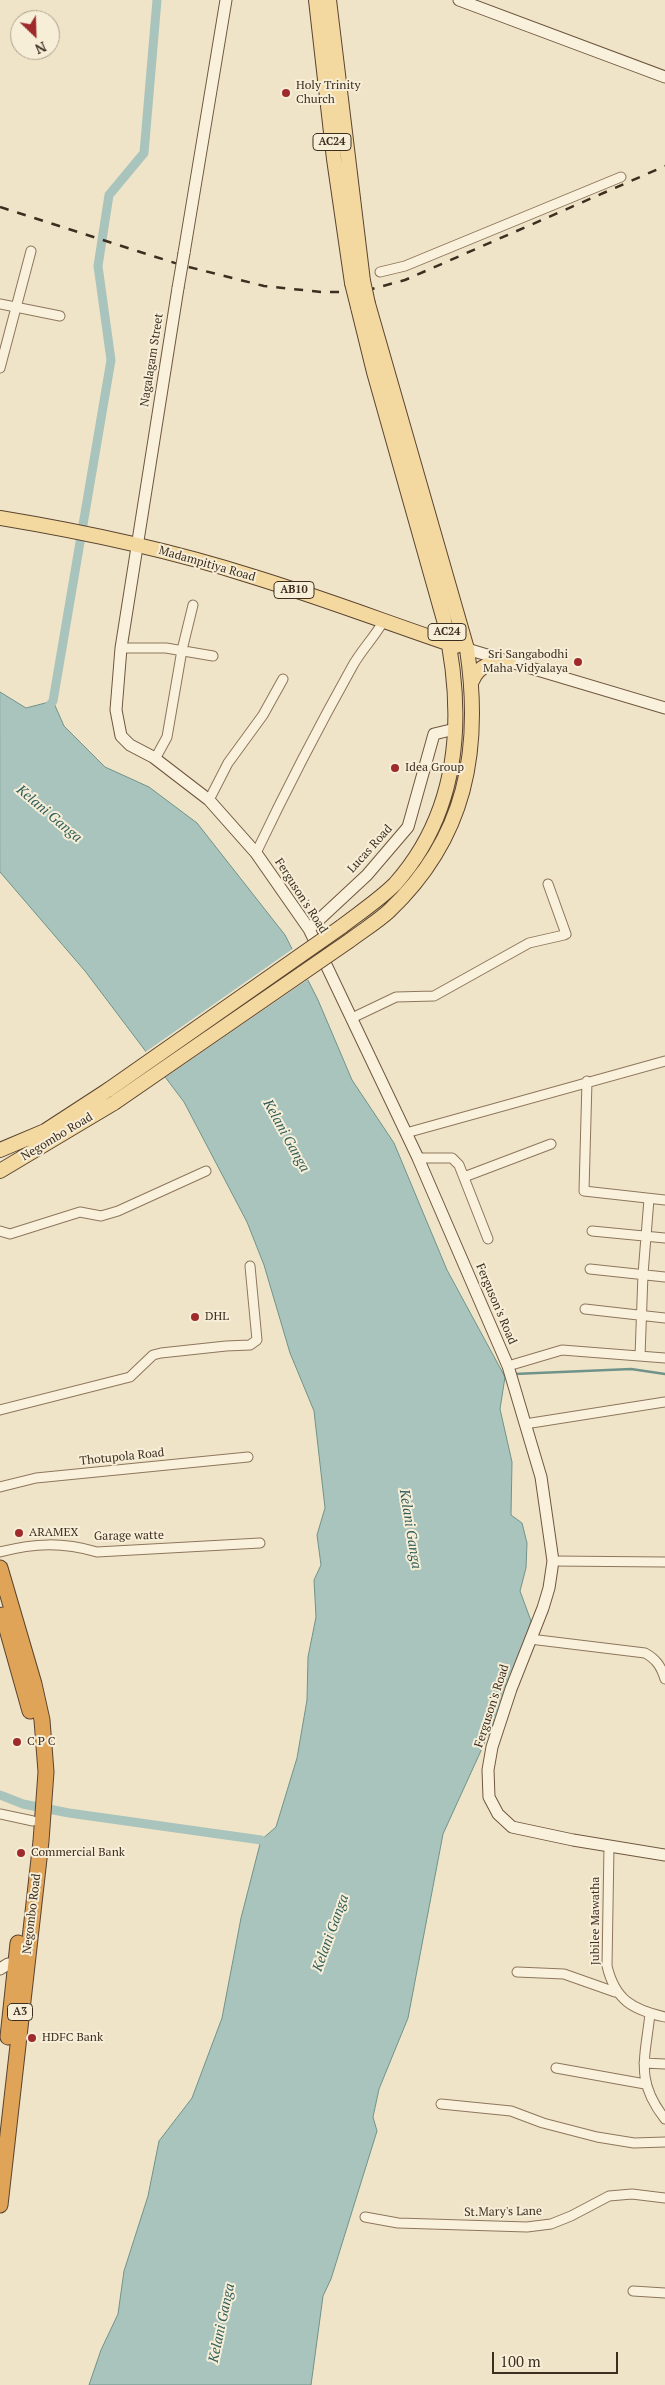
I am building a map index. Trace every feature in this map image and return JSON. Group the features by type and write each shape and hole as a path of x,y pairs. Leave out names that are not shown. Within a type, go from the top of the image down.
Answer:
{"highway":[{"name":"Negombo Road","path":"0,1568 7,1620"},
{"name":"Negombo Road","path":"0,1604 34,1684 42,1720 46,1772 36,1819 20,1964 0,2114"},
{"name":"Negombo Road","path":"0,2205 20,1964"}],"main road":[{"name":"AC24","path":"316,0 329,62 358,282 374,372 450,644 456,685 455,729"},
{"name":"AC24","path":"329,0 329,62"},
{"name":"AC24","path":"363,306 468,650 472,680"},
{"name":"Madampitiya Road","path":"0,518 84,533 137,545 252,576 468,650"},
{"path":"427,636 437,633 444,620"},
{"path":"472,680 475,674 484,666 494,662 509,662"},
{"name":"Negombo Road","path":"0,1171 114,1103 388,912 427,869 456,814 470,766 472,680"},
{"name":"Negombo Road","path":"0,1150 45,1131 108,1090 377,901 416,859 442,808 453,762 455,729"}],"street":[{"name":"Nagalagam Street","path":"117,725 116,710 121,648 226,0"},
{"path":"459,0 484,4 665,77"},
{"path":"380,272 406,266 622,177"},
{"path":"0,368 2,351 32,251"},
{"path":"0,304 60,316"},
{"path":"156,759 167,736 182,650 193,605"},
{"path":"256,853 315,734 338,696 356,659 367,643 377,634 384,620"},
{"path":"121,648 182,650 212,656"},
{"name":"Madampitiya Road","path":"468,650 665,708"},
{"path":"209,800 228,763 262,716 284,679"},
{"name":"Ferguson's Road","path":"117,725 122,739 156,759 209,800 256,853 309,929 418,1158 508,1366 541,1477 553,1561 549,1588 492,1747 488,1770 489,1797 498,1814 512,1827 665,1855"},
{"name":"Lucas Road","path":"309,929 367,875 408,827 434,734 455,729"},
{"path":"352,1018 396,997 434,996 529,944 566,934 548,884"},
{"path":"406,1133 587,1081 665,1061"},
{"path":"587,1081 584,1191 665,1200"},
{"path":"464,1177 551,1144"},
{"path":"418,1158 452,1158 459,1165 488,1239"},
{"path":"0,1231 10,1234 80,1212 101,1216 206,1172"},
{"path":"640,1356 643,1274 649,1199"},
{"path":"592,1231 665,1238"},
{"path":"0,1410 130,1377 153,1355 226,1346 250,1346 257,1340 250,1266"},
{"path":"590,1269 665,1277"},
{"path":"585,1309 665,1318"},
{"path":"508,1366 562,1350 665,1358"},
{"path":"525,1424 665,1402"},
{"name":"Thotupola Road","path":"0,1487 36,1478 248,1457"},
{"name":"Garage watte","path":"0,1552 26,1546 71,1545 97,1552 260,1543"},
{"path":"553,1561 665,1562"},
{"path":"530,1639 645,1653 654,1658 662,1668 665,1678"},
{"path":"0,1814 36,1819"},
{"name":"Jubilee Mawatha","path":"609,1846 607,1966 616,1992"},
{"path":"0,1969 20,1964"},
{"path":"517,1972 564,1974 616,1992 622,1998 650,2014 665,2017"},
{"path":"650,2014 644,2063 645,2084 649,2096 665,2119"},
{"path":"644,2063 665,2064"},
{"path":"556,2068 645,2084"},
{"path":"441,2104 511,2111 543,2123 598,2137 634,2143 665,2142"},
{"name":"St.Mary's Lane","path":"365,2217 398,2223 527,2227 558,2221 608,2196 632,2194 665,2198"},
{"path":"633,2291 665,2293"}],"water":[{"name":"Kelani Ganga","path":"0,692 26,708 53,701 64,726 105,767 149,787 197,823 285,935 318,1000 352,1080 394,1143 447,1270 505,1377 500,1409 512,1462 511,1515 522,1523 527,1543 526,1568 520,1591 531,1621 510,1687 443,1834 408,2018 379,2089 373,2117 377,2131 331,2279 323,2296 311,2385 89,2385 101,2350 118,2314 124,2271 148,2196 159,2141 192,2098 222,2018 241,1918 261,1840 276,1827 297,1758 307,1700 308,1657 316,1617 314,1580 321,1565 317,1535 325,1508 314,1411 290,1353 264,1265 247,1222 184,1102 85,971 0,872"}],"pier":[{"path":"294,948 310,978 163,1079 144,1053"}],"waterway":[{"path":"46,710 53,701 111,360 98,266 109,195 144,153 157,0"},
{"path":"514,1374 631,1369 665,1374"},
{"path":"0,1795 23,1804 69,1813 261,1840"}],"railway":[{"path":"0,207 181,265 264,286 321,292 361,292 405,280 665,166"}],"place":[{"name":"Holy Trinity Church","path":"286,93"},
{"name":"Sri Sangabodhi Maha Vidyalaya","path":"578,662"},
{"name":"Idea Group","path":"395,768"},
{"name":"DHL","path":"195,1317"},
{"name":"ARAMEX","path":"19,1533"},
{"name":"C P C","path":"17,1742"},
{"name":"Commercial Bank","path":"21,1853"},
{"name":"HDFC Bank","path":"32,2038"}]}
